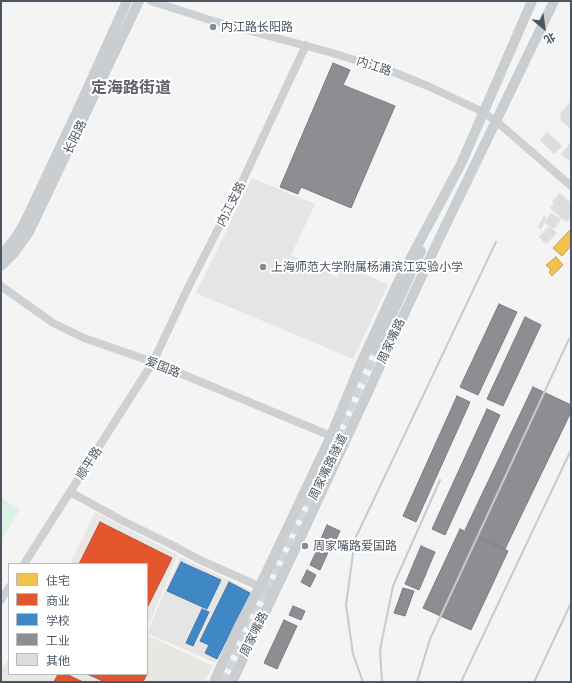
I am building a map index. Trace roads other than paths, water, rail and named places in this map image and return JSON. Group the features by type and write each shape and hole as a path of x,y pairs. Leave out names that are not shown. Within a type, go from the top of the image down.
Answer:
{"main road":[{"name":"长阳路","path":"1,256 16,237 25,222 127,1"},
{"name":"长阳路","path":"1,266 14,253 29,232 139,1"},
{"name":"周家嘴路","path":"214,682 238,628 260,586 331,436 360,363 400,278 461,164 532,1"},
{"name":"周家嘴路","path":"232,682 274,593 380,353 554,1"},
{"name":"周家嘴路隧道","path":"275,579 349,423 461,164"}],"street":[{"name":"内江路","path":"150,1 213,21 306,45 391,71 430,88 483,112 496,121 571,186"},
{"name":"内江支路","path":"153,362 187,290 242,182 306,45"},
{"name":"爱国路","path":"1,286 53,323 84,338 153,362 331,436"},
{"name":"顺平路","path":"25,563 153,362"},
{"path":"70,492 200,560 274,593"},
{"path":"1,600 8,589"}],"tunnel":[{"path":"221,682 271,578 376,350"}],"railway":[{"path":"363,682 353,654 346,605 355,539 496,242"},
{"path":"417,682 430,639 569,339"},
{"path":"461,682 571,450"},
{"path":"382,682 380,650 393,586 440,480"},
{"path":"534,682 571,603"}],"place":[{"name":"内江路长阳路","path":"213,27"},
{"name":"上海师范大学附属杨浦滨江实验小学","path":"263,267"},
{"name":"周家嘴路爱国路","path":"305,546"}],"district":[{"name":"定海路街道","path":"131,88"}]}
